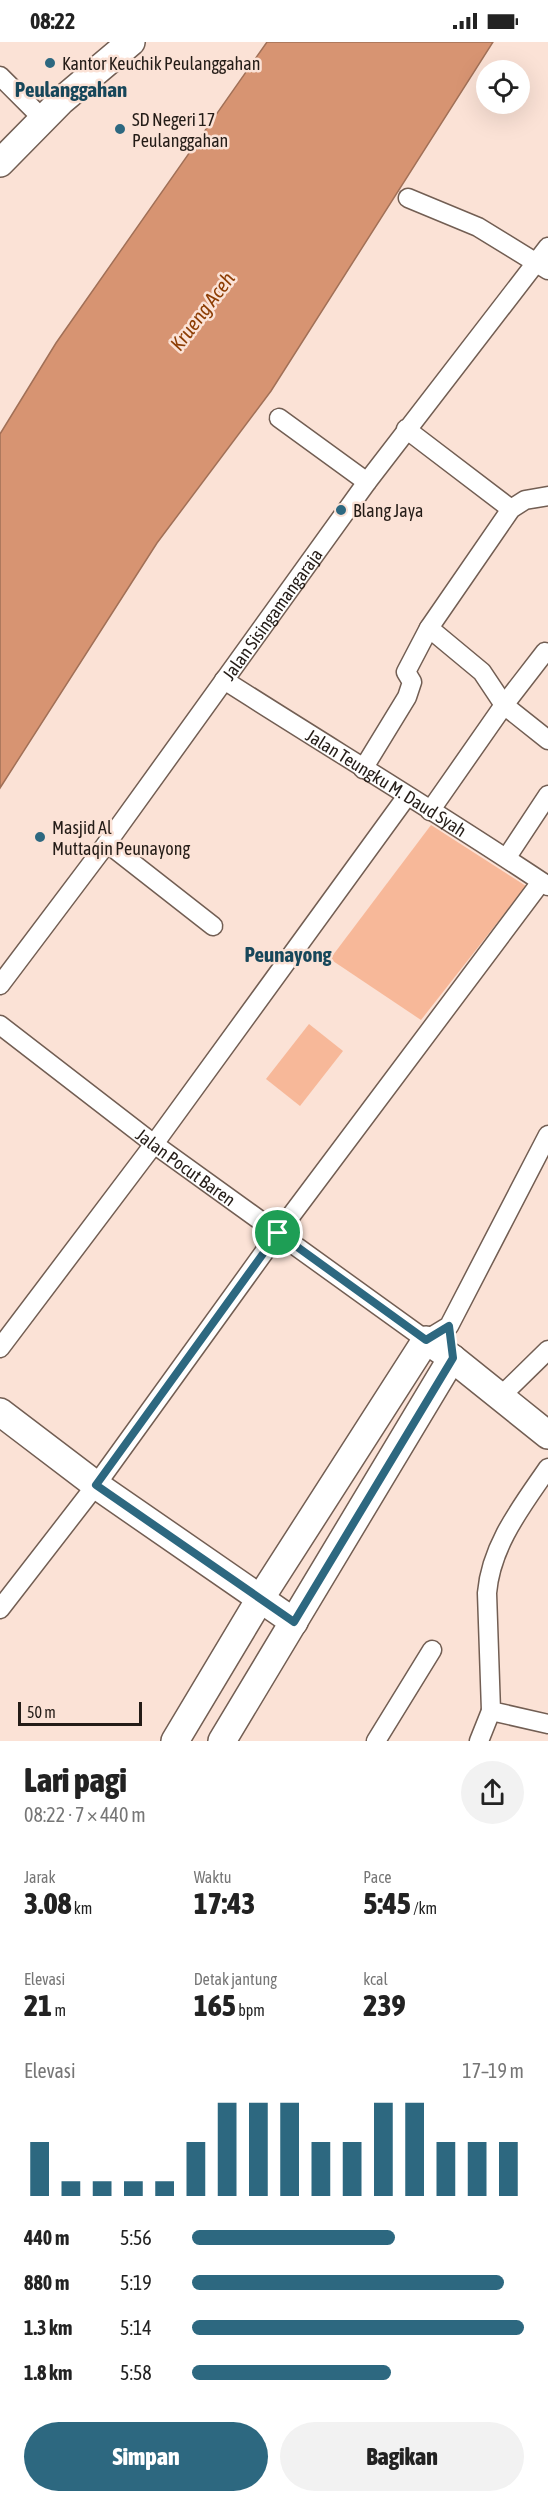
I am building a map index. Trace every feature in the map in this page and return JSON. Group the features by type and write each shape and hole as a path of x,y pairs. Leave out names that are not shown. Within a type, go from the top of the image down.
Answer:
{"main road":[{"path":"0,163 42,118 131,42"},
{"path":"175,1741 260,1599 426,1340"},
{"name":"Jalan Pocut Baren","path":"426,1340 453,1358 548,1435"},
{"path":"222,1741 453,1358"},
{"path":"0,1412 96,1485 294,1622"}],"street":[{"path":"0,76 42,118"},
{"path":"408,198 478,227 542,267"},
{"name":"Jalan Sisingamangaraja","path":"0,985 106,843 406,429 542,267 548,246"},
{"path":"279,418 367,482"},
{"path":"406,429 511,508"},
{"path":"363,769 407,698 412,682 406,672 429,628 511,508 525,500 548,496"},
{"path":"429,628 482,672 504,705 548,740"},
{"path":"430,811 504,705 545,652"},
{"name":"Jalan Teungku M. Daud Syah","path":"224,680 406,796 507,857 545,884"},
{"path":"507,857 548,795"},
{"path":"0,1348 154,1144 406,796"},
{"path":"106,843 213,926"},
{"path":"0,1609 96,1485 278,1233 545,884"},
{"name":"Jalan Pocut Baren","path":"0,1025 154,1144 426,1340"},
{"path":"426,1340 449,1326 548,1135"},
{"path":"449,1326 453,1358"},
{"path":"501,1396 548,1350"},
{"path":"479,1741 491,1711 488,1575 513,1520 548,1468"},
{"path":"376,1741 432,1650"},
{"path":"491,1711 548,1724"}],"shaded area":[{"path":"431,825 526,886 421,1020 330,959"},
{"path":"309,1024 343,1051 300,1106 266,1079"}],"water":[{"name":"Krueng Aceh","path":"267,42 493,42 482,60 476,60 476,69 271,391 157,543 0,788 0,434 56,343"}],"place":[{"name":"Kantor Keuchik Peulanggahan","path":"50,63"},
{"name":"SD Negeri 17 Peulanggahan","path":"120,129"},
{"name":"Blang Jaya","path":"341,510"},
{"name":"Masjid Al Muttaqin Peunayong","path":"40,837"}],"district":[{"name":"Peulanggahan","path":"71,89"},
{"name":"Peunayong","path":"288,954"}],"route":[{"path":"278,1233 426,1340 449,1326 453,1358 294,1622 96,1485 278,1233"}]}
